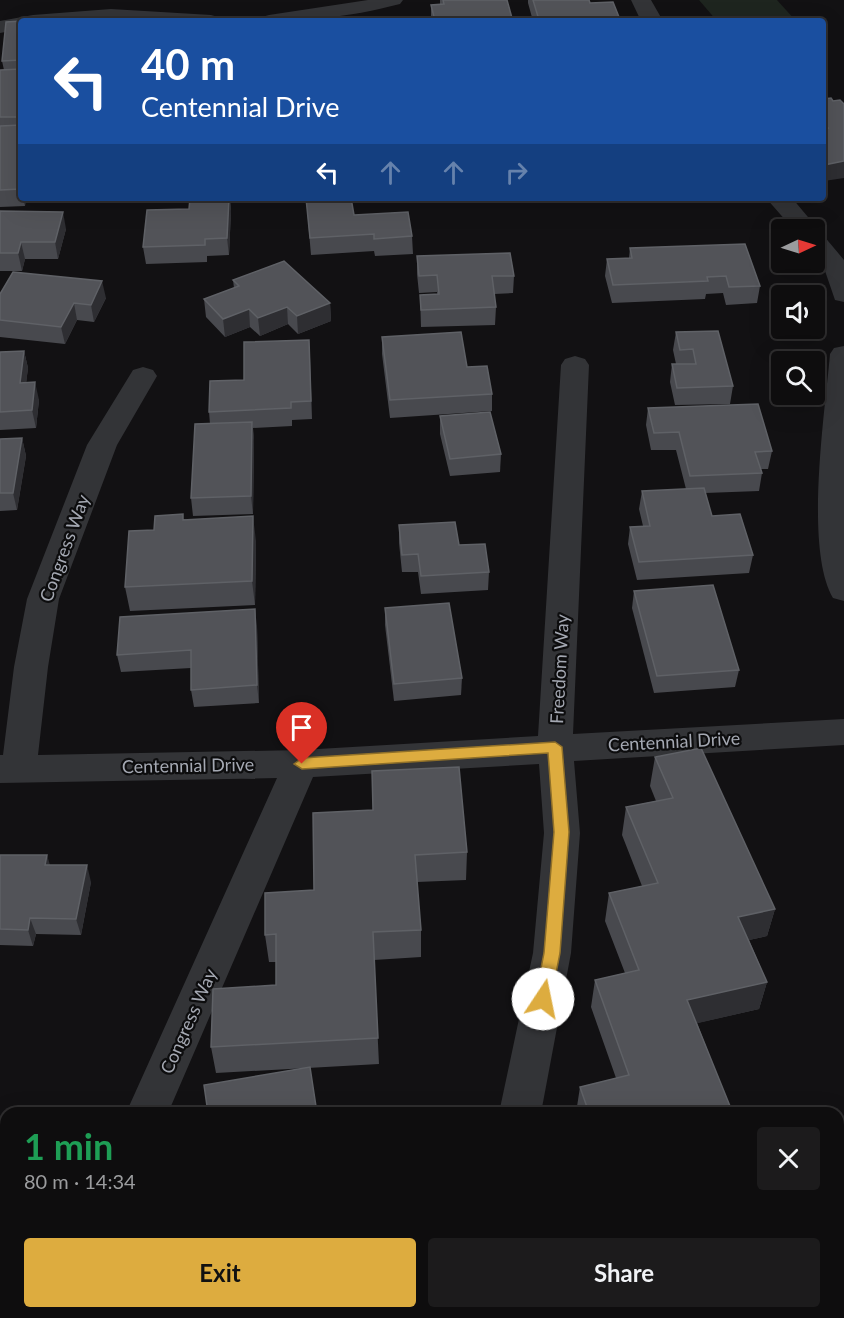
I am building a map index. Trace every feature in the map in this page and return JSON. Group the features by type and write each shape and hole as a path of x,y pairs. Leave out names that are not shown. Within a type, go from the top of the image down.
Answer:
{"street":[{"path":"641,0 650,18"},
{"path":"292,18 385,6"},
{"path":"59,18 110,12 177,18"},
{"path":"0,27 18,24"},
{"path":"781,201 798,219"},
{"path":"825,252 837,268 844,294"},
{"path":"844,354 832,495 837,554 844,590"},
{"name":"Freedom Way","path":"521,1107 552,953 562,832 555,747 575,365"},
{"name":"Congress Way","path":"10,768 43,600 102,446 142,376"},
{"name":"Centennial Drive","path":"10,768 302,764 555,747 844,732"},
{"name":"Congress Way","path":"150,1107 302,764"}],"shaded area":[{"path":"699,0 777,0 793,18 714,18"}],"building":[{"path":"443,0 507,0 512,18 434,18 431,5 444,4"},
{"path":"533,0 613,2 619,17 592,18 538,18"},
{"path":"18,21 18,60 2,61 6,22"},
{"path":"18,69 18,117 0,117 0,70"},
{"path":"826,99 840,100 844,104 844,161 826,165 826,128 828,128"},
{"path":"18,125 18,189 0,190 0,126"},
{"path":"190,201 229,201 227,238 205,239 205,245 143,247 147,210 189,209"},
{"path":"306,201 352,201 354,215 408,212 412,236 374,239 374,234 310,238"},
{"path":"0,211 63,212 55,242 21,242 18,253 0,253"},
{"path":"745,244 760,286 729,287 726,276 707,277 708,281 613,285 607,259 632,258 630,248"},
{"path":"510,253 514,276 492,276 496,307 421,310 420,295 439,294 437,275 419,276 417,256"},
{"path":"284,261 330,303 297,316 287,307 258,318 249,309 223,319 204,299 239,286 233,280"},
{"path":"13,272 102,281 91,305 74,303 61,327 0,320 0,294"},
{"path":"718,331 733,386 677,388 672,364 696,364 693,349 680,350 676,332"},
{"path":"461,332 467,367 487,366 492,394 390,400 382,337"},
{"path":"309,340 311,401 291,402 291,408 209,412 210,381 244,380 244,342"},
{"path":"24,351 20,383 35,382 32,410 0,412 0,352"},
{"path":"758,404 772,451 755,452 762,473 690,476 679,432 654,433 648,408"},
{"path":"490,412 501,454 450,459 440,416"},
{"path":"252,422 251,496 191,498 195,424"},
{"path":"22,438 13,493 0,493 0,439"},
{"path":"704,488 712,516 740,514 753,555 639,562 630,527 650,526 642,491"},
{"path":"183,514 183,520 253,516 252,581 125,587 129,531 154,530 155,516"},
{"path":"455,522 459,545 485,544 489,572 421,576 418,554 402,555 399,525"},
{"path":"713,585 739,670 657,676 634,591"},
{"path":"449,603 462,678 394,684 385,608"},
{"path":"255,609 257,685 191,690 191,650 117,655 120,617"},
{"path":"701,748 775,909 738,917 767,982 687,1000 730,1107 587,1107 580,1087 629,1075 595,980 639,970 609,893 658,883 626,807 673,798 655,757"},
{"path":"459,767 467,852 415,855 421,930 373,932 378,1038 211,1047 213,989 276,985 276,934 265,935 265,893 314,890 313,813 373,810 372,771"},
{"path":"0,855 47,855 45,865 87,865 76,919 30,918 28,930 0,929"},
{"path":"310,1067 316,1107 207,1107 204,1085"}],"route":[{"path":"302,764 555,747 562,832 552,953 543,999"}]}
